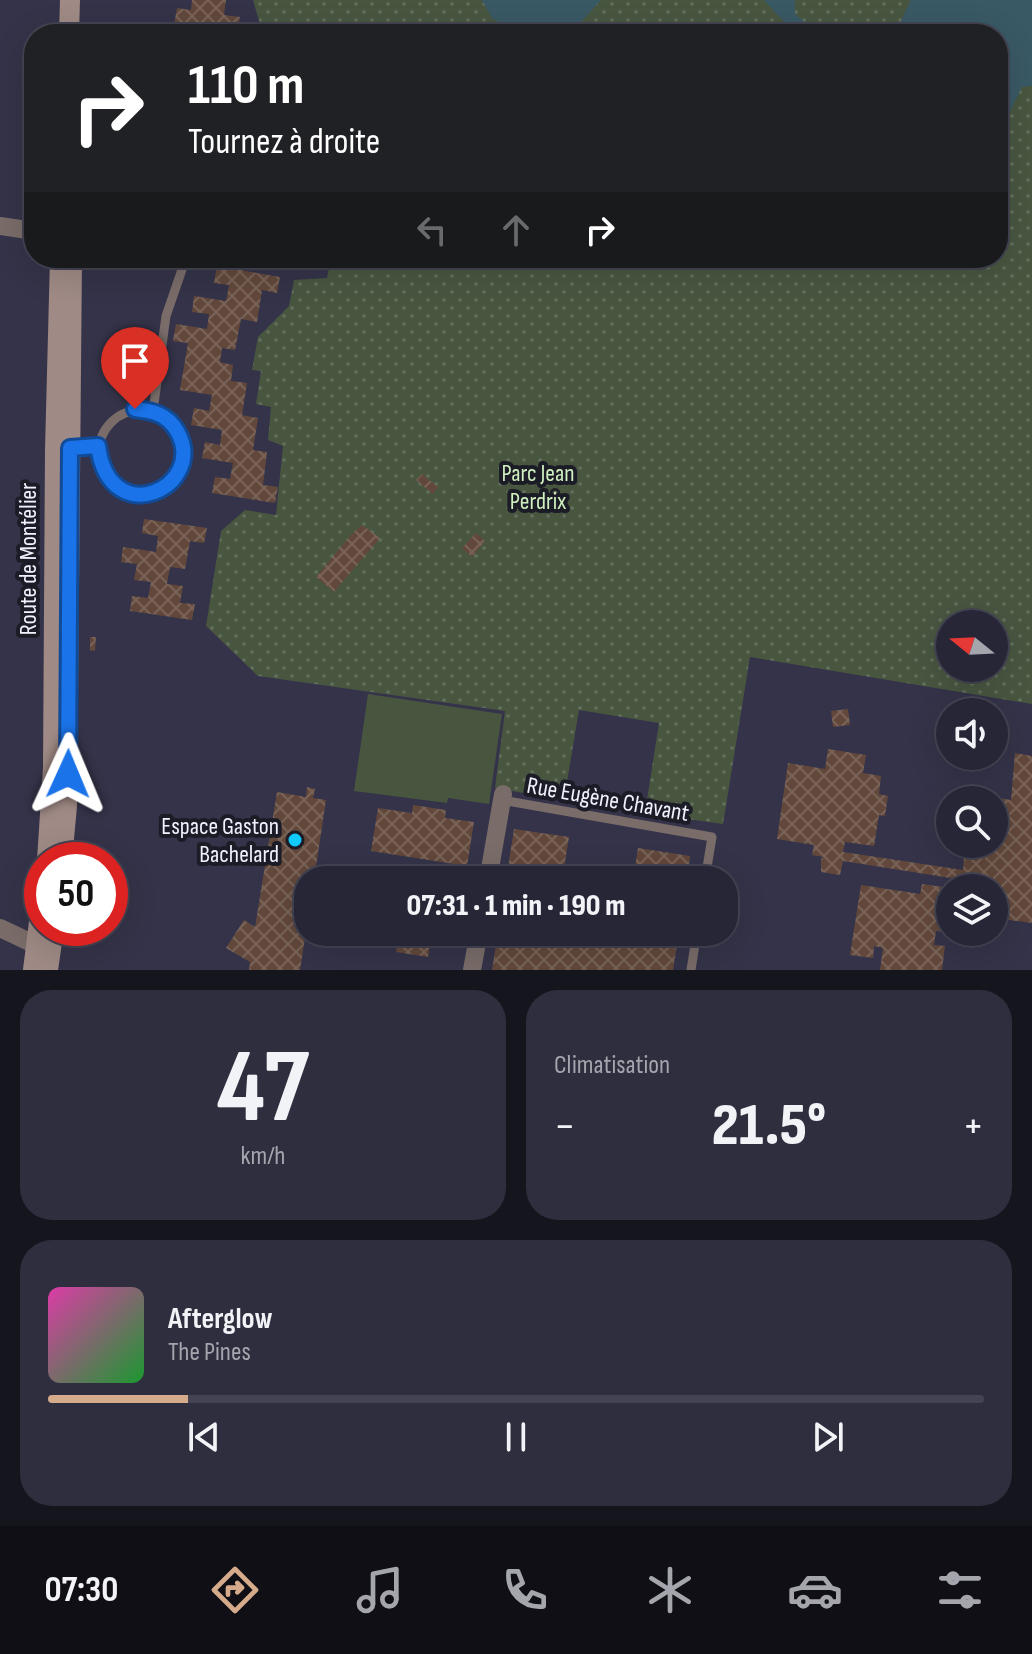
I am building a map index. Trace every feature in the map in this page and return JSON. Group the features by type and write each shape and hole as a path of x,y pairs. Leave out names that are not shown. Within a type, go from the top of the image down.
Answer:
{"main road":[{"path":"69,24 70,0"},
{"name":"Route de Montélier","path":"60,268 67,806 64,842"},
{"name":"Route de Montélier","path":"48,842 71,268"},
{"path":"33,970 36,946"},
{"path":"48,970 51,946"}],"street":[{"path":"0,226 24,230"},
{"path":"491,866 503,797"},
{"path":"0,928 24,939"},
{"path":"472,970 476,946"}],"lane":[{"path":"153,411 166,316 183,268"},
{"path":"135,409 153,411 171,422 182,440 183,462 173,481 155,493 133,494 114,485 101,468 98,446 105,429 117,416 135,409"},
{"path":"62,448 98,446"},
{"name":"Rue Eugène Chavant","path":"503,797 712,837 707,866"},
{"path":"691,970 695,946"}],"green space":[{"name":"Parc Jean Perdrix","path":"253,0 1032,0 1032,704 750,657 723,824 645,813 659,723 579,710 564,800 495,788 505,711 258,676 206,626 221,531 245,510 276,515 283,446 268,440 271,407 256,404 261,371 252,370 258,337 289,306 294,280 327,278 329,268 1008,268 1008,24 260,24"},
{"path":"368,694 502,714 489,804 448,798 447,803 354,791"}],"water":[{"path":"482,0 601,0 576,24 501,24 492,18"},
{"path":"764,0 795,0 795,14 807,24 786,24"},
{"path":"911,0 1032,0 1032,86 1022,87 1008,116 1008,24 899,24"}],"building":[{"path":"192,0 226,0 224,15 240,17 239,24 174,24 177,8 191,10"},
{"path":"217,268 280,277 277,293 262,290 257,322 241,319 235,350 222,348 220,362 233,365 231,381 247,383 242,415 258,418 253,450 267,452 263,485 278,487 275,503 212,493 215,477 230,479 233,463 202,458 205,442 220,445 222,430 191,425 194,408 209,411 212,395 180,390 188,343 173,341 176,324 207,329 209,314 192,312 194,296 226,301 229,285 214,283"},
{"path":"422,474 438,487 433,494 416,480"},
{"path":"144,519 207,528 204,543 190,541 185,569 170,567 167,584 183,586 180,603 195,604 192,620 130,611 132,596 148,598 151,582 134,580 137,564 121,562 123,547 156,552 158,536 142,533"},
{"path":"362,525 380,538 334,592 316,577"},
{"path":"476,533 485,541 472,557 462,548"},
{"path":"90,637 96,637 95,651 90,650"},
{"path":"848,709 850,725 833,727 831,711"},
{"path":"828,749 866,755 863,773 881,776 879,794 888,796 885,816 879,815 874,846 845,842 843,852 963,870 964,858 1008,858 1008,800 1011,800 1015,753 1032,756 1032,923 1008,920 1008,874 936,876 843,861 840,875 821,872 821,859 824,857 812,855 814,845 777,839 788,763 825,769"},
{"name":"Espace Gaston Bachelard","path":"307,787 315,789 313,798 326,800 316,866 294,866 294,946 304,946 300,970 249,970 250,962 226,948 244,920 255,927 277,792 306,797"},
{"path":"413,805 446,810 445,818 474,822 467,866 371,851 378,808 412,813"},
{"path":"514,829 569,837 564,866 508,866"},
{"path":"638,848 690,856 689,866 635,866"},
{"path":"922,884 936,886 934,945 945,946 942,970 880,970 883,948 874,946 873,958 850,955 861,885 920,894"},
{"path":"397,946 430,946 428,957 396,952"},
{"path":"496,946 677,946 673,970 492,970"}],"place":[{"name":"Espace Gaston Bachelard","path":"295,840"}],"route":[{"path":"68,774 70,448 98,446 101,468 114,485 133,494 155,493 173,481 183,462 182,440 171,422 153,411 135,409"}]}
